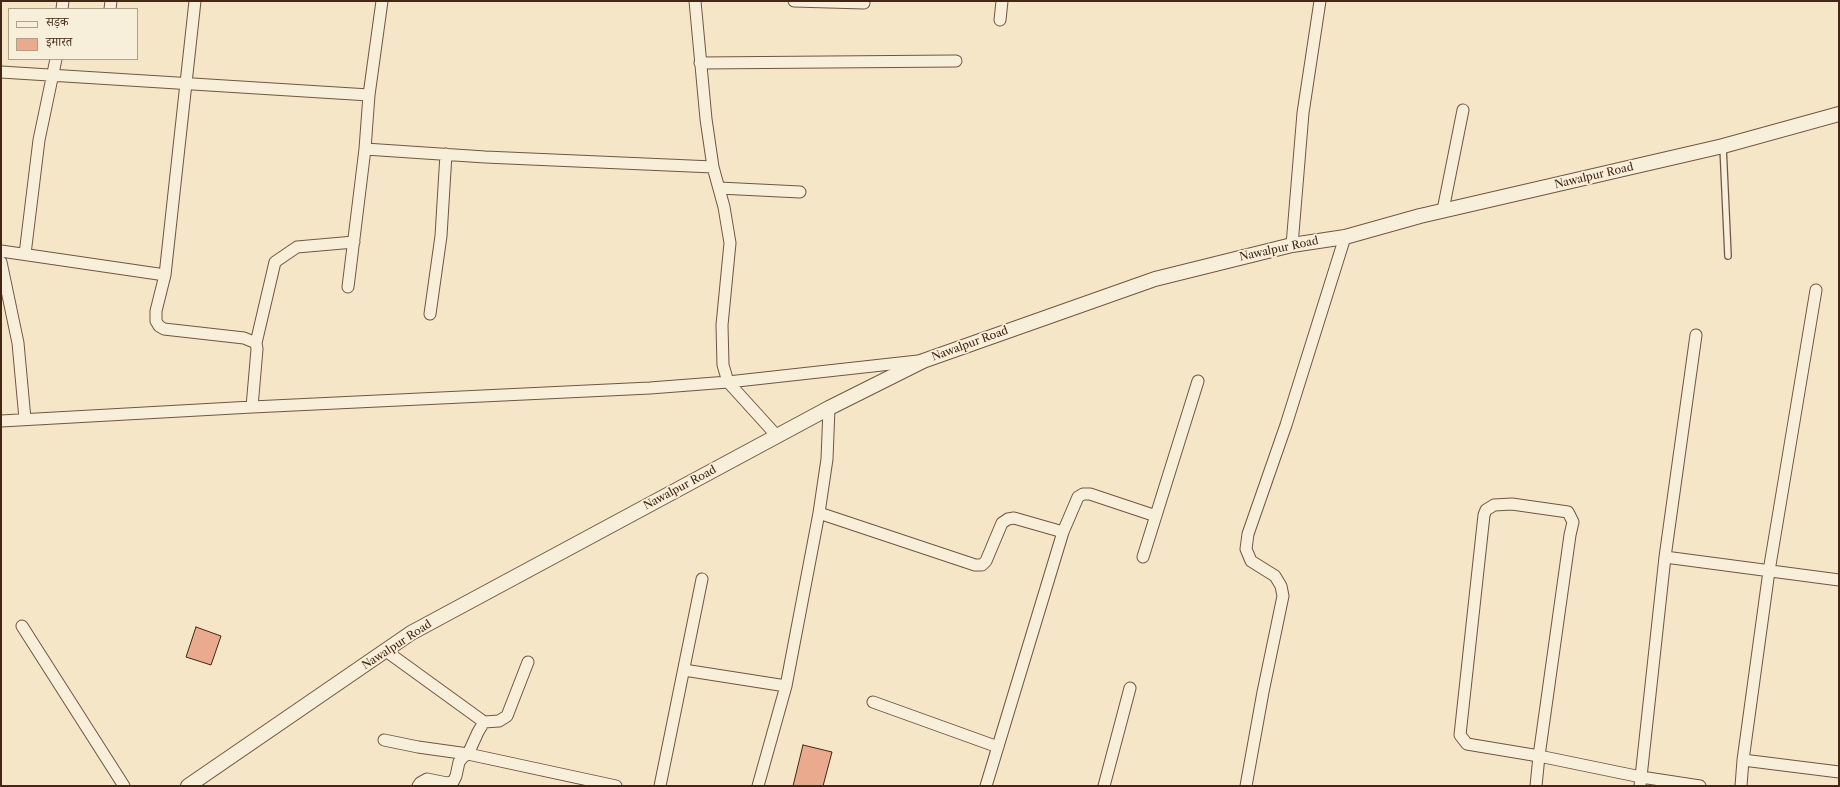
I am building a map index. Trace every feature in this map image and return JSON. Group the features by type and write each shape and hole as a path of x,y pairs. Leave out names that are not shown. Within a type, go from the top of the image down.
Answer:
{"street":[{"path":"195,1 165,275 156,311 156,320 159,326 164,329 244,338 256,342"},
{"path":"348,287 365,149 369,95 382,1"},
{"path":"695,1 700,63 713,167 728,226 730,243 722,343 723,365 728,382 777,436"},
{"path":"794,1 864,3"},
{"path":"1000,20 1002,1"},
{"path":"1292,245 1303,113 1320,1"},
{"path":"25,254 39,140 56,60"},
{"path":"700,63 956,61"},
{"path":"1,72 369,95"},
{"path":"1443,210 1463,110"},
{"name":"Nawalpur Road","path":"188,786 411,633 829,408 923,361 1155,279 1292,245 1345,237 1443,210 1723,146 1839,114"},
{"path":"365,149 713,167"},
{"path":"430,314 441,236 446,154"},
{"path":"719,188 800,192"},
{"path":"1246,786 1263,692 1283,596 1281,586 1275,576 1251,561 1246,549 1248,534 1286,425 1345,237"},
{"path":"252,406 257,349 256,342 275,262 297,247 354,242"},
{"path":"1,251 165,275"},
{"path":"1,262 18,344 25,419"},
{"path":"1741,786 1743,760 1769,571 1816,290"},
{"path":"1640,782 1665,558 1696,335"},
{"path":"1,421 252,406 650,388 728,382 923,361"},
{"path":"1143,556 1198,381"},
{"path":"758,786 786,686 819,513 826,459 829,408"},
{"path":"986,786 1063,532 1078,497 1083,494 1090,494 1156,516"},
{"path":"1536,786 1540,756 1573,522 1568,512 1512,504 1494,505 1486,510 1484,515 1460,735 1467,744 1540,756 1640,782 1700,786"},
{"path":"819,513 975,565 982,565 986,560 1002,523 1008,519 1014,518 1063,532"},
{"path":"1665,558 1839,580"},
{"path":"660,786 702,579"},
{"path":"22,626 124,786"},
{"path":"386,651 484,722 499,721 507,716 528,662"},
{"path":"684,670 786,686"},
{"path":"1104,786 1130,688"},
{"path":"873,702 998,747"},
{"path":"418,786 420,783 428,779 447,783 453,782 459,762 468,754 484,722"},
{"path":"384,740 418,747 468,754 616,786"},
{"path":"1743,760 1839,772"}],"lane":[{"path":"1723,146 1728,256"}],"building":[{"path":"196,627 221,636 211,665 186,657"},
{"path":"803,745 832,752 823,786 793,786"}]}
